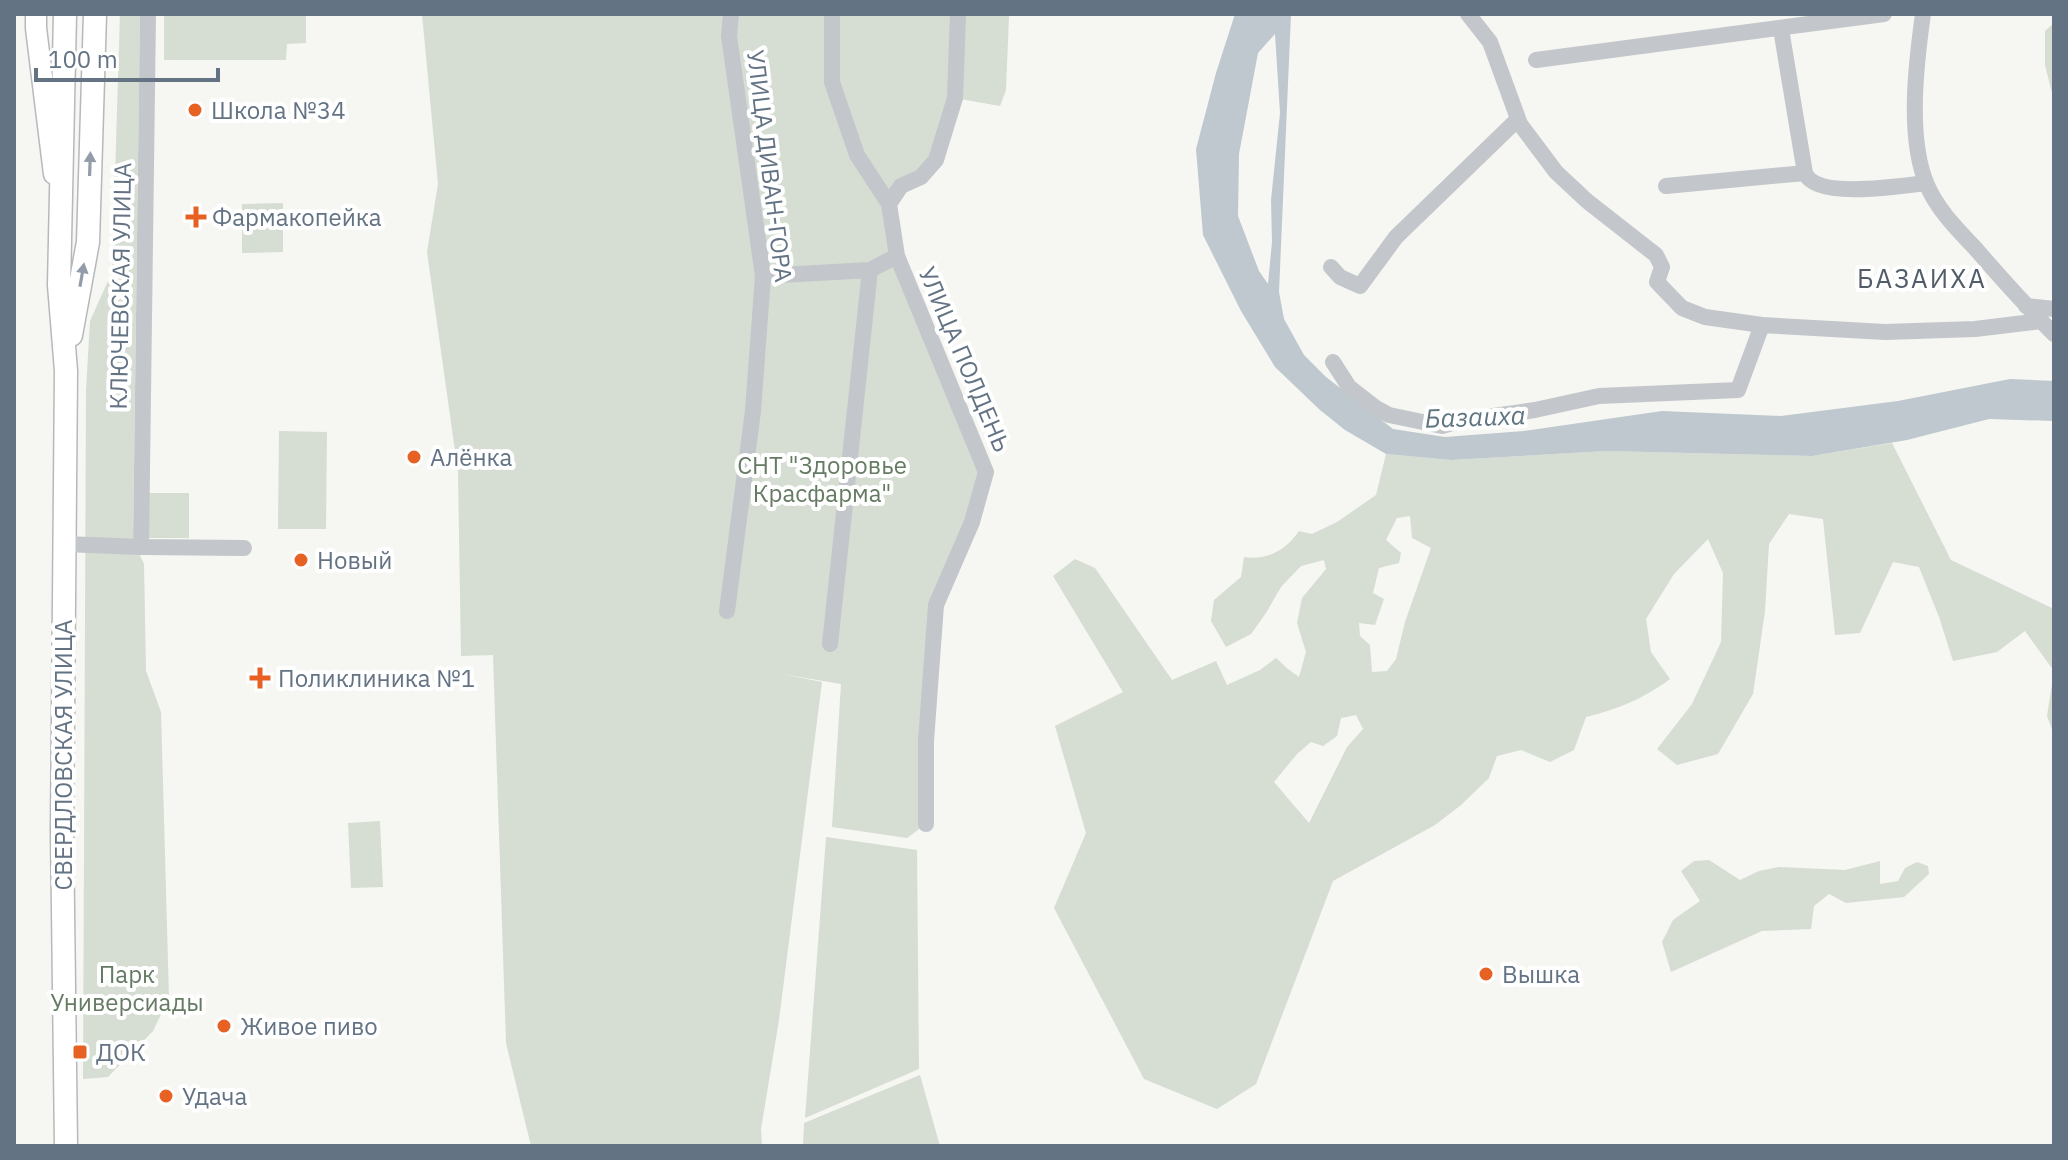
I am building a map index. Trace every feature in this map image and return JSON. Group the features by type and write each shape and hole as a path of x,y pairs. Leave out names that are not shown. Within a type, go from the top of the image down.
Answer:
{"highway":[{"name":"СВЕРДЛОВСКАЯ УЛИЦА","path":"65,14 59,285 66,364 62,830 66,1146"},
{"name":"СВЕРДЛОВСКАЯ УЛИЦА","path":"66,364 88,242 95,14"}],"main road":[{"path":"36,14 61,229"}],"street":[{"name":"КЛЮЧЕВСКАЯ УЛИЦА","path":"147,547 148,14"},
{"name":"УЛИЦА ДИВАН-ГОРА","path":"727,611 753,411 763,276 729,36 731,14"},
{"name":"УЛИЦА ПОЛДЕНЬ","path":"832,14 832,82 857,155 889,204 897,256 986,472 972,522 936,605 926,741 926,824"},
{"path":"889,204 901,186 921,177 936,160 955,98 958,14"},
{"path":"1468,14 1490,42 1518,119 1556,172 1587,201 1656,255 1662,267 1657,282 1682,308 1705,317 1762,325 1885,332 1975,329 2041,321"},
{"path":"1536,60 1884,14"},
{"path":"1923,14 1915,97 1918,146 1926,183 1942,210 2054,334"},
{"path":"1781,29 1807,179 1820,186 1873,190 1926,183"},
{"path":"1331,267 1340,277 1360,286 1396,237 1518,119"},
{"path":"1666,186 1805,173"},
{"path":"763,276 870,270 897,256"},
{"path":"830,644 870,270"},
{"path":"2026,306 2054,309"},
{"path":"1333,362 1349,387 1376,408 1389,415 1442,426 1599,396 1738,390 1762,325"},
{"path":"64,544 244,548"}],"green space":[{"name":"Парк Универсиады","path":"120,14 140,14 133,540 144,564 146,671 161,712 169,998 153,1031 108,1077 83,1079 86,391 90,321 112,272"},
{"path":"164,14 306,14 306,43 287,44 286,60 164,60"},
{"name":"СНТ \"Здоровье Красфарма\"","path":"422,14 1009,16 1006,90 1000,106 955,98 936,160 889,204 897,256 986,472 936,605 926,824 907,838 832,827 841,684 782,674 822,682 779,1020 761,1129 762,1146 531,1146 506,1043 493,655 461,656 458,472 427,252 438,184"},
{"path":"2054,23 2054,101 2045,65 2045,31"},
{"path":"283,203 283,252 242,253 242,204"},
{"path":"279,431 327,432 326,529 278,529"},
{"path":"1892,443 1951,560 2054,609 2054,671 2025,631 1997,652 1953,661 1919,567 1893,562 1860,633 1835,635 1823,519 1789,514 1769,544 1765,611 1753,694 1718,754 1677,765 1657,749 1692,704 1721,642 1723,573 1708,539 1674,574 1646,619 1651,652 1670,679 1630,702 1586,717 1574,750 1550,762 1521,750 1497,756 1489,778 1435,825 1333,881 1256,1084 1217,1109 1144,1079 1054,908 1086,833 1055,726 1123,692 1053,576 1075,559 1095,568 1172,680 1216,661 1227,685 1260,670 1276,658 1299,677 1306,652 1297,623 1302,598 1326,569 1324,560 1301,566 1281,587 1251,634 1226,647 1211,621 1214,600 1241,577 1244,557 1275,553 1299,531 1312,534 1337,522 1376,495 1386,454 1451,460 1607,451 1812,456","holes":["1410,516 1412,538 1431,548 1405,622 1396,659 1387,671 1372,672 1370,645 1360,636 1359,623 1375,625 1384,599 1373,593 1379,568 1399,563 1401,553 1386,540 1397,518","1356,715 1363,729 1347,747 1309,823 1274,782 1311,742 1323,746 1337,736 1341,718"]},
{"path":"149,493 189,493 189,538 149,538"},
{"path":"2054,671 2054,735 2047,716"},
{"path":"380,821 383,887 351,888 348,823"},
{"path":"826,837 917,850 919,1069 805,1118"},
{"path":"1709,860 1740,880 1759,871 1779,867 1845,870 1880,861 1880,884 1898,881 1905,868 1917,862 1928,866 1929,874 1904,897 1846,903 1829,894 1814,906 1811,929 1762,931 1671,972 1662,942 1673,920 1700,901 1681,871 1694,861"},
{"path":"920,1075 940,1146 803,1146 804,1123"}],"shaded area":[{"path":"1235,14 1291,14 1279,292 1284,319 1304,355 1326,377 1393,429 1445,437 1524,431 1662,411 1781,416 1898,401 2010,379 2054,381 2054,421 1989,419 1907,440 1812,456 1607,451 1451,460 1386,454 1345,430 1275,367 1241,311 1203,235 1196,149","holes":["1275,34 1280,113 1271,200 1272,242 1268,284 1259,271 1238,216 1239,154 1258,53"]}],"place":[{"name":"Школа №34","path":"195,110"},
{"name":"Фармакопейка","path":"196,217"},
{"name":"Алёнка","path":"414,457"},
{"name":"Новый","path":"301,560"},
{"name":"Поликлиника №1","path":"260,678"},
{"name":"Вышка","path":"1486,974"},
{"name":"Живое пиво","path":"224,1026"},
{"name":"ДОК","path":"80,1052"},
{"name":"Удача","path":"166,1096"}],"district":[{"name":"БАЗАИХА","path":"1922,278"}],"water label":[{"name":"Базаиха","path":"1475,416"}]}
